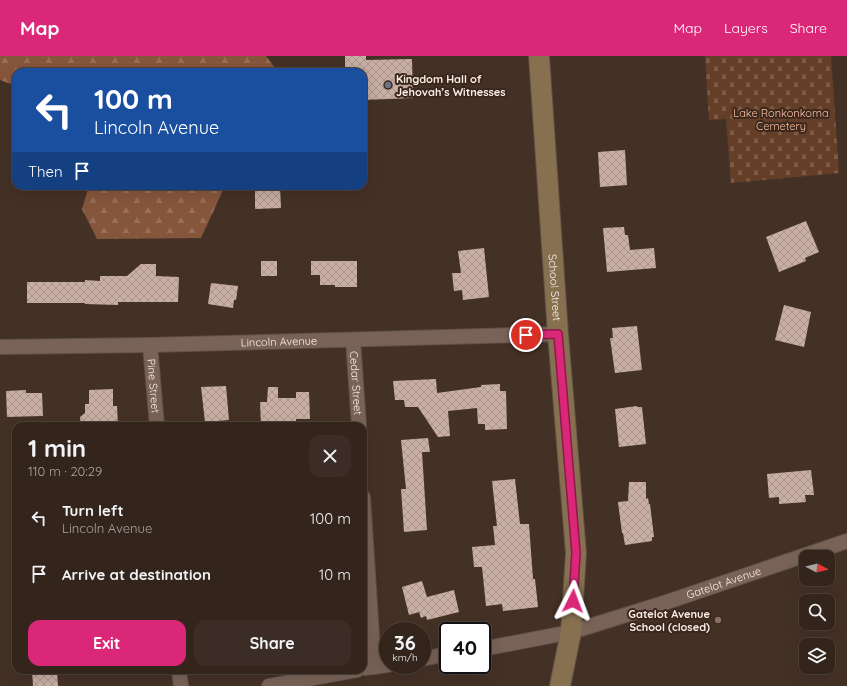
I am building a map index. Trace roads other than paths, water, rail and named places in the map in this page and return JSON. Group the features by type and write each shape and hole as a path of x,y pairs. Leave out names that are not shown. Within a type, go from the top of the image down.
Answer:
{"street":[{"name":"School Street","path":"539,56 558,334 576,553 571,632 560,686"},
{"name":"Lincoln Avenue","path":"0,347 150,345 558,334"},
{"name":"Cedar Street","path":"353,340 358,422"},
{"name":"Pine Street","path":"150,345 158,422"},
{"name":"Gatelot Avenue","path":"491,647 571,632 661,604 847,541"},
{"path":"367,634 368,668 379,666"},
{"path":"180,674 181,686"},
{"path":"269,686 335,674"}],"place":[{"name":"Kingdom Hall of Jehovah’s Witnesses","path":"388,85"},
{"name":"Gatelot Avenue School (closed)","path":"718,620"}],"park label":[{"name":"Lake Ronkonkoma Cemetery","path":"781,119"}]}
